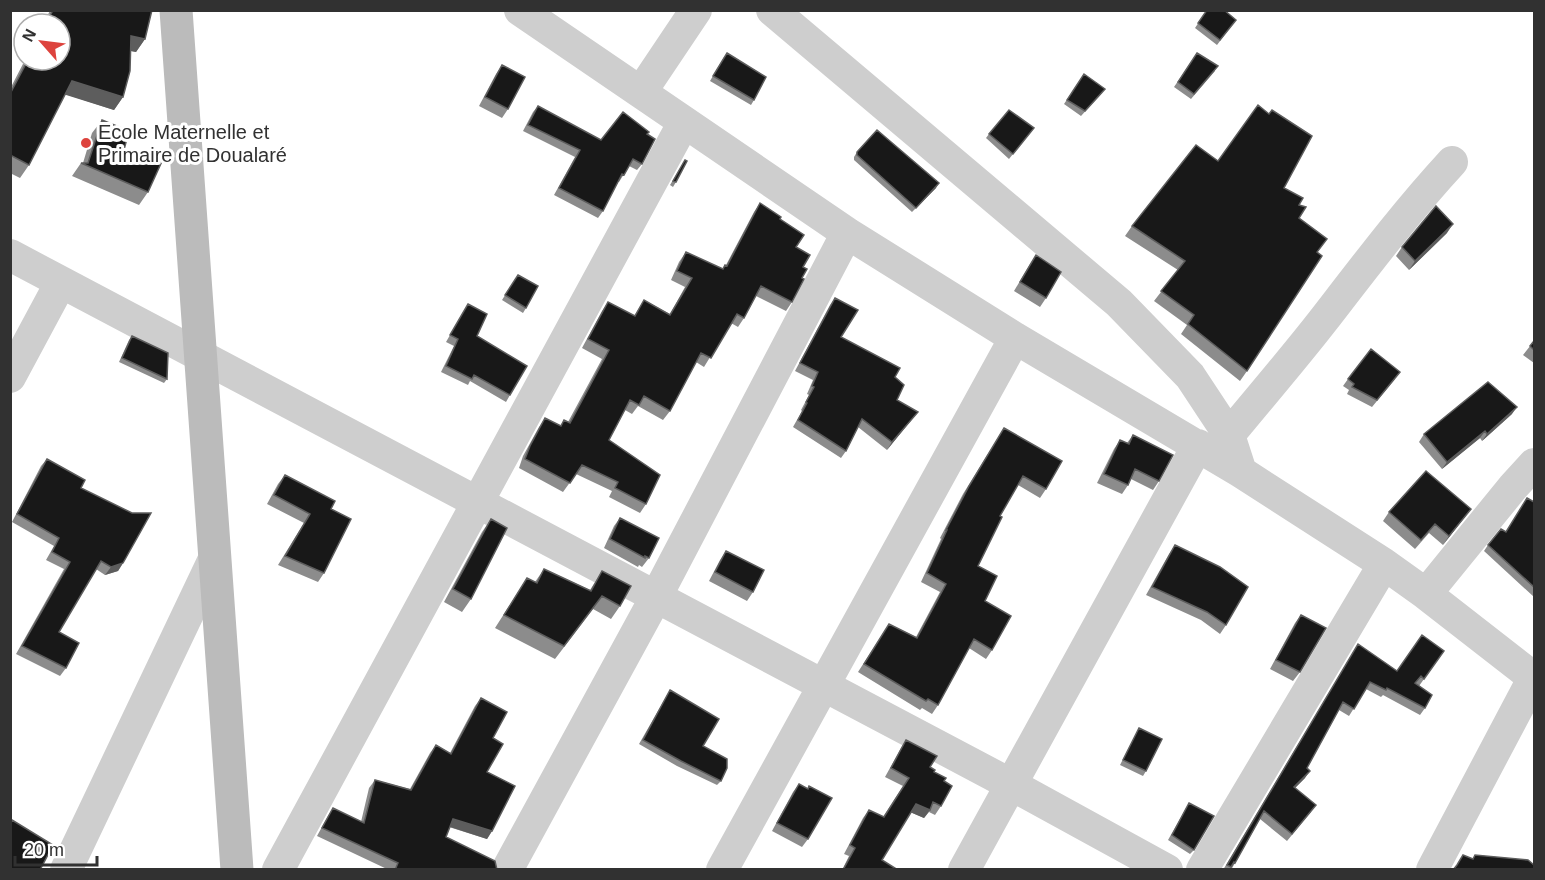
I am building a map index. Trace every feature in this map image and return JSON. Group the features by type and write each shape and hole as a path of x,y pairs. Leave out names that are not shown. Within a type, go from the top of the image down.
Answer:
{"street":[{"path":"176,10 237,870"},
{"path":"520,10 848,233 1015,338 1198,445 1384,564 1534,677 1432,870"},
{"path":"641,92 696,10"},
{"path":"788,15 1119,303 1190,376 1229,435 1241,472"},
{"path":"278,870 684,122"},
{"path":"1229,435 1324,319 1373,254 1452,162"},
{"path":"507,870 656,597 848,233"},
{"path":"10,255 1010,784 1167,870"},
{"path":"10,377 61,282"},
{"path":"723,870 822,685 1015,338"},
{"path":"964,870 1198,445"},
{"path":"1426,594 1534,464"},
{"path":"66,870 215,557"},
{"path":"1202,870 1384,564"}],"building":[{"path":"53,10 152,10 145,39 131,36 130,71 123,97 72,81 29,165 10,155 10,94 22,72 72,72 72,12 52,12"},
{"path":"1207,10 1224,10 1236,20 1220,40 1198,23"},
{"path":"727,53 766,77 754,100 713,76"},
{"path":"1197,53 1218,66 1194,94 1178,82"},
{"path":"502,65 525,77 508,109 485,97"},
{"path":"1084,74 1105,89 1085,111 1067,100"},
{"path":"1258,105 1269,114 1272,110 1312,136 1284,188 1303,198 1299,205 1306,207 1299,218 1327,239 1317,252 1322,256 1247,371 1188,324 1194,315 1161,291 1185,261 1132,226 1196,145 1218,161"},
{"path":"538,106 601,140 623,112 655,139 642,164 633,159 624,175 622,174 603,211 559,188 580,150 528,125"},
{"path":"1009,110 1034,128 1013,154 989,134"},
{"path":"102,120 129,131 121,161 163,159 148,192 81,163 88,163"},
{"path":"877,130 939,183 916,208 857,155 857,152"},
{"path":"685,160 687,161 676,182 673,181"},
{"path":"760,203 804,235 796,247 810,255 803,267 807,269 802,278 804,279 792,302 761,286 744,318 737,314 711,358 701,353 670,411 644,396 639,405 630,400 609,440 660,475 646,504 615,488 618,482 582,465 570,483 525,459 545,418 561,426 564,420 570,423 609,350 588,339 608,302 635,316 644,300 670,315 692,278 677,271 686,252 723,269 725,265 727,266"},
{"path":"1436,206 1453,224 1415,261 1402,247"},
{"path":"1036,255 1061,272 1046,298 1020,282"},
{"path":"518,275 538,286 526,308 505,295"},
{"path":"835,298 858,310 841,337 900,368 895,377 904,385 897,400 918,412 892,442 862,419 846,451 798,420 814,387 812,386 818,372 800,363"},
{"path":"468,304 487,314 477,336 527,366 510,395 474,375 472,379 446,366 458,339 450,335"},
{"path":"132,336 168,353 167,379 122,358"},
{"path":"1371,349 1400,372 1377,400 1352,387 1354,384 1348,379"},
{"path":"1488,382 1517,407 1487,434 1485,431 1447,462 1424,434"},
{"path":"1004,428 1062,461 1046,489 1023,476 1000,516 1002,517 978,566 997,576 985,601 1011,616 992,650 974,639 938,705 928,699 926,701 864,664 889,624 917,638 946,584 927,573 969,486"},
{"path":"1133,435 1173,455 1159,481 1135,469 1128,485 1104,474 1120,440 1129,444"},
{"path":"47,459 85,480 81,488 132,513 151,513 123,563 111,567 101,561 59,632 79,643 66,668 22,646 70,562 52,552 59,538 17,514"},
{"path":"1426,471 1471,509 1449,536 1435,524 1421,540 1389,512"},
{"path":"285,475 335,501 331,509 351,519 324,573 285,556 310,514 274,495"},
{"path":"1527,498 1534,502 1534,587 1488,545 1501,529 1506,532"},
{"path":"620,518 659,538 649,558 610,539"},
{"path":"491,519 507,528 471,599 453,589"},
{"path":"1175,545 1220,567 1248,587 1226,625 1207,612 1152,587"},
{"path":"726,551 764,570 753,592 715,572"},
{"path":"544,569 591,591 602,571 631,586 620,606 602,596 564,646 504,615 527,578 537,583"},
{"path":"1301,615 1326,628 1300,672 1276,660"},
{"path":"1422,635 1444,651 1424,679 1421,676 1415,683 1432,695 1425,708 1387,688 1386,690 1370,682 1354,709 1343,702 1307,768 1310,771 1294,787 1316,805 1292,834 1264,811 1235,863 1231,867 1227,865 1358,644 1397,671"},
{"path":"670,690 719,719 703,746 727,759 727,768 721,781 643,740"},
{"path":"481,698 507,712 493,738 503,744 487,772 515,786 492,831 453,819 446,837 495,861 497,870 395,870 398,863 322,828 333,808 364,823 375,780 411,790 436,745 451,754"},
{"path":"1139,728 1162,739 1146,771 1123,760"},
{"path":"906,740 937,756 930,767 935,770 934,772 946,778 944,781 952,786 941,806 933,802 930,810 916,804 882,860 898,870 843,870 855,848 850,845 869,810 884,817 909,778 891,768"},
{"path":"799,784 808,789 809,786 832,798 808,839 777,823"},
{"path":"1189,803 1214,816 1194,850 1172,835"},
{"path":"12,820 53,845 40,870 10,870 10,823"},
{"path":"1463,855 1473,859 1475,855 1528,860 1534,865 1534,870 1453,870"}],"place":[{"name":"Ecole Maternelle et Primaire de Doualaré","path":"86,143"}]}
